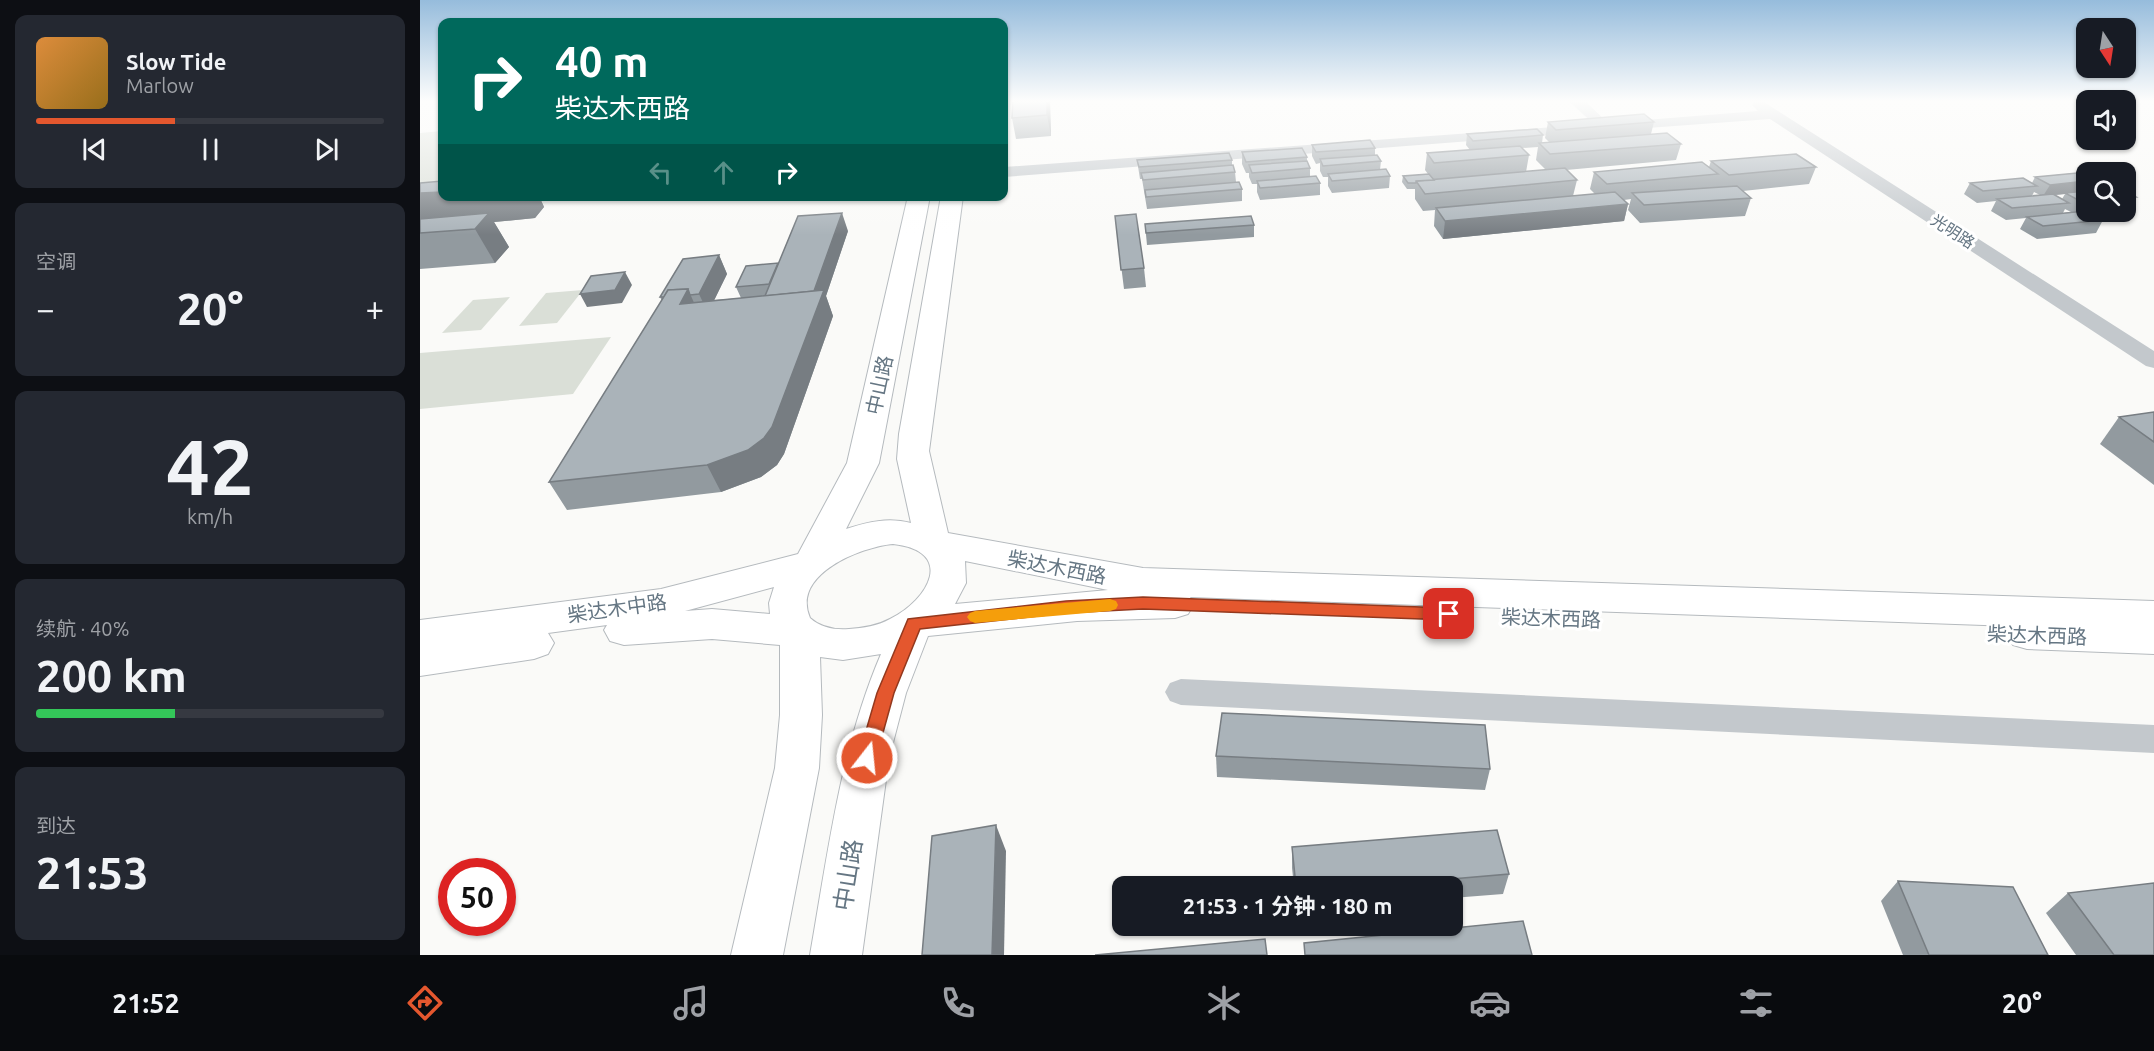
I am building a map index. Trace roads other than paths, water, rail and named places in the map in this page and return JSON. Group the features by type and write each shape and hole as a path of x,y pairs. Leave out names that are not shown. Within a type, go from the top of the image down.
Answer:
{"main road":[{"name":"中山路","path":"811,564 863,463 918,201"},
{"path":"933,543 908,534 878,534 856,538 836,547 811,564 796,581 789,597 789,617 800,632 817,642 839,646 880,640 914,623 939,599 948,576 945,557 933,543 913,456 951,201"},
{"name":"柴达木西路","path":"933,543 1018,558 1080,573 1143,582 2154,616"},
{"name":"柴达木中路","path":"420,635 661,603 811,564"},
{"name":"柴达木西路","path":"914,623 1066,607 1143,603 2154,639"},
{"name":"中山路","path":"836,955 867,758 885,693 914,623"},
{"name":"柴达木中路","path":"420,660 646,627 712,624 800,632"},
{"path":"757,955 797,768 801,715 800,632"}],"street":[{"path":"1008,172 1357,146"},
{"name":"光明路","path":"1822,146 2154,361"},
{"path":"1181,692 2154,739"}]}
